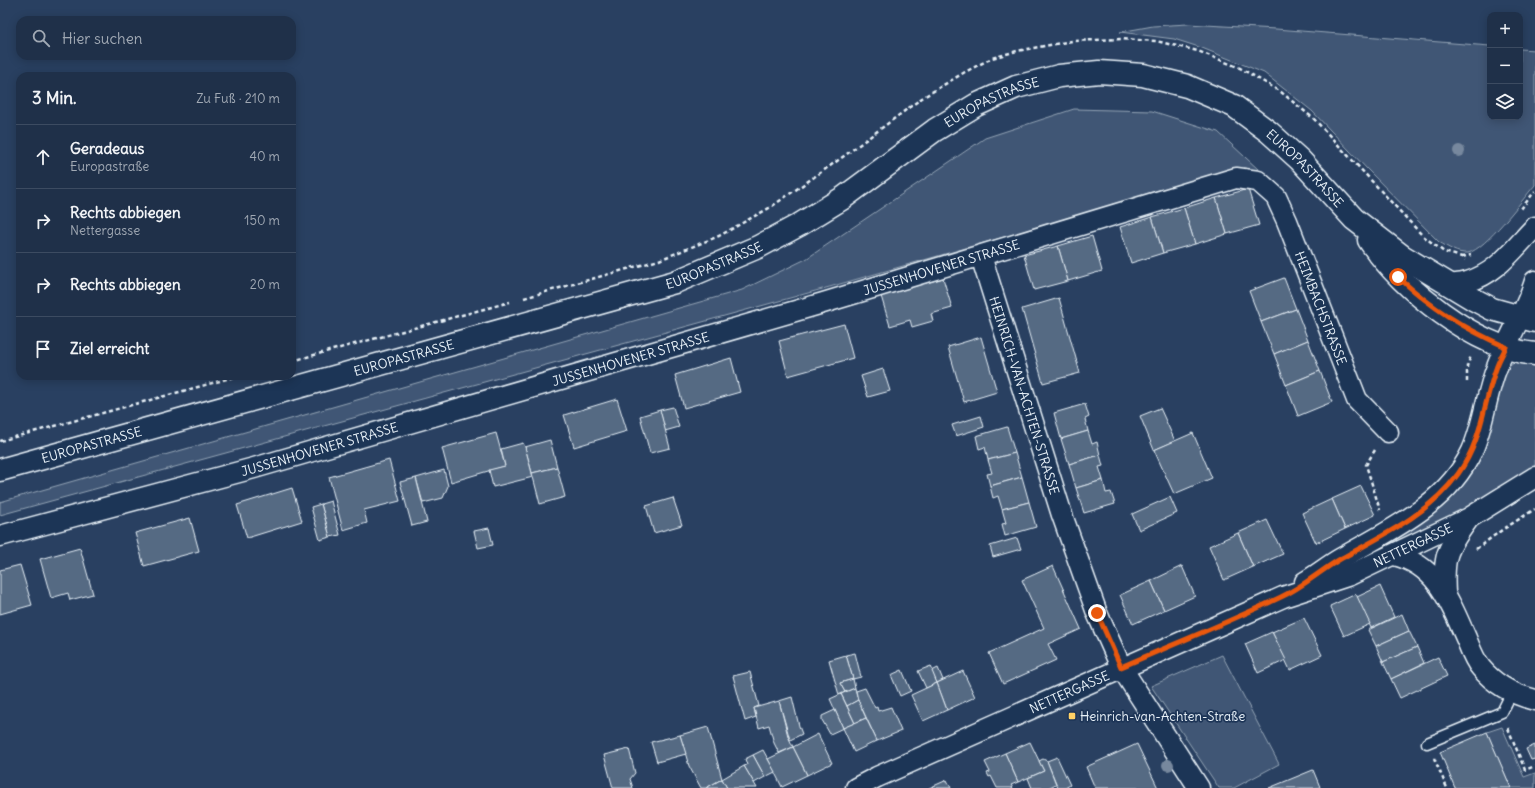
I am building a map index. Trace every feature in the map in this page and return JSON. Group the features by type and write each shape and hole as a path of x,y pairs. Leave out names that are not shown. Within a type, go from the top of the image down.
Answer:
{"main road":[{"name":"EUROPASTRASSE","path":"0,470 675,282 758,247 799,225 843,198 935,130 976,105 1016,87 1059,76 1099,72 1143,75 1187,86 1234,106 1269,132 1300,160 1354,219 1376,251 1398,277 1422,299 1450,319 1479,336 1506,347 1535,354"},
{"name":"EUROPASTRASSE","path":"1354,219 1402,256 1449,285 1492,309 1528,320"}],"street":[{"name":"JUSSENHOVENER STRASSE","path":"0,536 254,468 823,303 1236,178 1258,181"},
{"name":"HEIMBACHSTRASSE","path":"1258,181 1276,197 1287,221 1357,400 1388,432"},
{"path":"1449,285 1467,282 1491,271 1501,263 1535,227"},
{"name":"HEINRICH-VAN-ACHTEN-STRASSE","path":"981,256 1062,516 1097,613 1121,667 1199,788"},
{"name":"NETTERGASSE","path":"1283,596 1341,559 1401,524 1426,507 1445,490 1459,473 1472,451 1481,424 1496,367 1506,347 1528,320 1531,296 1535,281"},
{"name":"NETTERGASSE","path":"859,787 877,777 1121,667 1283,596 1350,575 1470,518 1535,477"},
{"path":"1445,593 1444,574 1447,554 1452,541 1470,518"},
{"path":"1394,554 1414,561 1432,576 1445,593 1480,667 1494,682 1512,692 1535,700"}],"lane":[{"path":"1427,743 1502,712 1512,692"}],"path":[{"path":"1468,388 1467,366 1479,336"},
{"path":"0,441 223,380"},
{"path":"1380,510 1366,465 1388,432"},
{"path":"1471,552 1535,509"},
{"path":"1502,712 1525,770 1535,766"},
{"path":"1427,743 1447,788"}],"shaded area":[{"path":"1188,24 1276,29 1487,46 1487,120 1523,120 1523,49 1535,50 1535,185 1494,234 1476,250 1464,253 1453,250 1439,242 1312,111 1264,73 1202,48 1174,39 1120,32 1153,26"},
{"path":"1074,109 1152,111 1218,132 1259,170 1242,169 819,290 0,515 0,502 742,290 806,259 985,138"},
{"path":"1514,362 1535,363 1535,466 1481,500 1371,559 1368,550 1437,510 1507,367"},
{"path":"1222,655 1279,764 1234,788 1219,788 1151,686"},
{"path":"1502,727 1524,777 1535,773 1535,788 1511,788 1487,732"}],"building":[{"path":"1248,189 1259,225 1227,234 1216,198"},
{"path":"1216,198 1227,234 1195,244 1184,208"},
{"path":"1184,208 1195,244 1163,253 1152,217"},
{"path":"1152,217 1163,253 1131,263 1120,227"},
{"path":"1092,236 1102,271 1068,281 1058,246"},
{"path":"1058,246 1068,281 1034,290 1024,255"},
{"path":"943,278 952,308 931,314 933,321 912,327 910,320 890,326 881,296"},
{"path":"1284,278 1296,309 1261,322 1249,291"},
{"path":"1059,298 1080,373 1043,383 1022,309"},
{"path":"1296,309 1308,340 1274,354 1261,322"},
{"path":"844,324 853,358 788,376 779,341"},
{"path":"981,337 997,392 964,402 948,347"},
{"path":"1308,340 1320,371 1286,385 1274,354"},
{"path":"731,358 740,392 684,408 675,375"},
{"path":"883,369 890,391 868,397 861,376"},
{"path":"1320,371 1332,402 1298,416 1286,385"},
{"path":"617,399 627,431 574,447 564,415"},
{"path":"1085,404 1089,417 1085,419 1088,431 1061,439 1054,413"},
{"path":"673,407 679,427 665,431 660,410"},
{"path":"1160,408 1175,441 1154,450 1140,416"},
{"path":"660,410 670,448 650,453 640,416"},
{"path":"981,416 984,427 956,436 952,425"},
{"path":"1007,427 1015,453 988,460 985,447 979,449 976,436"},
{"path":"1088,431 1092,444 1097,442 1100,455 1069,464 1061,439"},
{"path":"496,433 505,466 451,482 442,448"},
{"path":"1193,433 1212,478 1174,494 1154,450"},
{"path":"550,440 557,467 532,473 525,447"},
{"path":"523,443 533,477 493,487 489,470 505,466 501,449"},
{"path":"1015,453 1022,477 990,486 987,474 992,473 988,460"},
{"path":"1100,455 1103,466 1099,467 1103,480 1076,488 1069,464"},
{"path":"389,460 400,501 364,510 367,523 343,530 329,477"},
{"path":"557,467 565,497 540,504 532,473"},
{"path":"444,470 448,486 443,498 423,503 416,478"},
{"path":"1022,477 1029,502 1002,509 998,496 993,498 990,486"},
{"path":"416,478 427,522 412,526 400,482"},
{"path":"1103,480 1106,493 1111,492 1115,504 1084,513 1076,488"},
{"path":"1361,486 1375,515 1345,529 1332,499"},
{"path":"292,488 302,521 247,538 237,505"},
{"path":"1170,497 1177,513 1139,530 1132,514"},
{"path":"673,498 682,525 654,533 646,506"},
{"path":"1332,499 1345,529 1316,543 1302,513"},
{"path":"331,501 340,535 330,537 321,504"},
{"path":"1029,502 1036,527 1005,536 1002,524 1006,523 1002,509"},
{"path":"321,504 330,537 320,540 311,507"},
{"path":"190,518 199,551 144,566 135,533"},
{"path":"1267,520 1283,554 1253,567 1238,533"},
{"path":"489,528 493,545 478,548 474,531"},
{"path":"1238,533 1253,567 1224,580 1209,546"},
{"path":"1017,538 1021,549 993,557 990,546"},
{"path":"80,548 93,594 70,600 68,593 51,598 40,559"},
{"path":"20,565 32,605 0,614 0,570"},
{"path":"1053,566 1081,629 1048,644 1056,660 1003,684 989,653 1044,628 1022,580"},
{"path":"1182,566 1195,596 1164,610 1151,581"},
{"path":"1151,581 1164,610 1133,624 1120,595"},
{"path":"1380,586 1394,617 1371,628 1357,597"},
{"path":"1356,594 1370,624 1344,636 1330,606"},
{"path":"1402,614 1409,631 1376,646 1368,630"},
{"path":"1304,618 1322,655 1290,670 1272,632"},
{"path":"1409,631 1417,647 1383,662 1376,646"},
{"path":"1272,632 1286,660 1258,673 1245,644"},
{"path":"1417,647 1424,663 1391,679 1383,662"},
{"path":"855,653 861,677 853,679 846,655"},
{"path":"846,655 853,679 840,683 845,692 839,695 829,660"},
{"path":"1438,657 1447,676 1400,698 1391,679"},
{"path":"931,666 937,683 926,688 918,671"},
{"path":"938,668 943,680 937,683 932,671"},
{"path":"902,670 911,691 900,696 891,675"},
{"path":"963,671 975,697 947,710 937,683"},
{"path":"750,672 759,706 754,708 756,717 745,721 733,676"},
{"path":"853,679 855,688 845,692 840,683"},
{"path":"937,683 947,710 923,721 911,695"},
{"path":"855,688 858,700 847,706 841,694"},
{"path":"865,688 878,711 891,707 901,731 877,741 858,700 856,691"},
{"path":"841,694 855,723 843,728 830,699"},
{"path":"792,697 802,734 790,740 779,701"},
{"path":"858,700 866,718 855,723 847,706"},
{"path":"779,701 788,736 793,747 779,753 774,743 769,725 759,728 754,708"},
{"path":"835,710 843,728 830,734 822,720 822,716"},
{"path":"866,718 877,741 854,752 843,728"},
{"path":"708,727 722,779 706,788 701,788 689,766 680,735"},
{"path":"1487,732 1511,788 1455,788 1440,752"},
{"path":"818,734 832,763 807,775 793,747"},
{"path":"680,735 686,754 657,762 651,742"},
{"path":"1030,742 1044,771 1018,782 1005,753"},
{"path":"1137,744 1158,788 1095,788 1086,767"},
{"path":"1535,745 1535,759 1531,760 1526,749"},
{"path":"793,747 807,775 782,787 768,759"},
{"path":"629,749 635,773 630,779 633,788 613,788 604,755"},
{"path":"763,750 775,772 765,777 753,755"},
{"path":"1005,753 1018,782 1011,785 1013,788 997,788 991,776 989,777 987,773 990,772 985,762"},
{"path":"753,755 765,777 754,783 744,766 747,765 745,759"},
{"path":"1057,757 1070,785 1065,788 1058,788 1047,761"},
{"path":"1043,759 1047,761 1056,784 1048,788 1032,788 1028,778 1044,771 1039,761"},
{"path":"744,766 757,788 727,788 722,779"},
{"path":"1313,770 1320,787 1269,788"},
{"path":"722,779 727,788 706,788"},
{"path":"947,780 951,788 929,788"}],"place":[{"name":"Heinrich-van-Achten-Straße","path":"1072,716"}],"route":[{"path":"1097,613 1121,667 1283,596 1341,559 1401,524 1426,507 1445,490 1459,473 1472,451 1486,407 1496,367 1506,347 1479,336 1450,319 1422,299 1398,277"}]}
